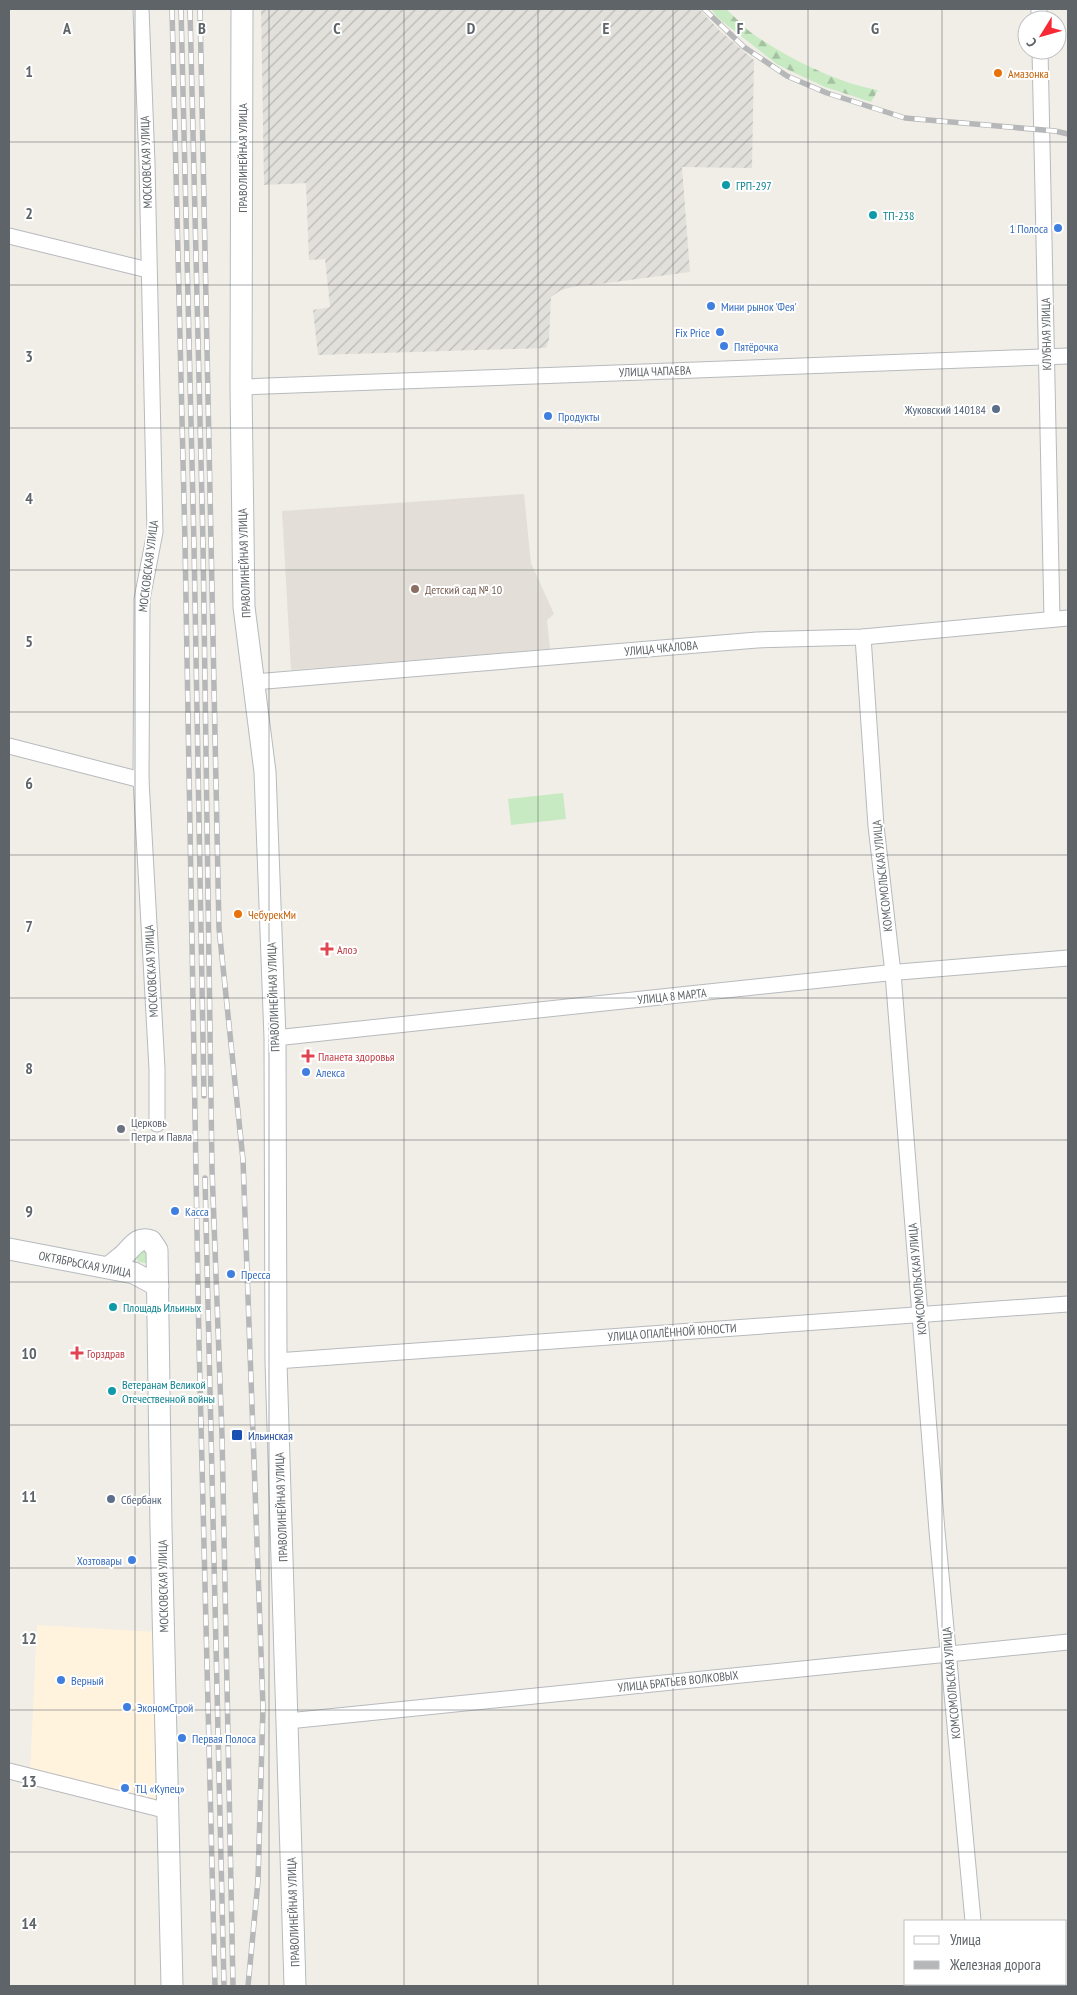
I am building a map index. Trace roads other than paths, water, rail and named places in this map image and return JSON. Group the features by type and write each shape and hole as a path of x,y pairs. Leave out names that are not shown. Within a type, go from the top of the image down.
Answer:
{"main road":[{"name":"ПРАВОЛИНЕЙНАЯ УЛИЦА","path":"242,9 241,387 244,607 265,772 275,1038 276,1361 295,1986"},
{"name":"МОСКОВСКАЯ УЛИЦА","path":"109,1267 136,1242 146,1239 151,1241 158,1250 161,1522 172,1986"},
{"name":"ОКТЯБРЬСКАЯ УЛИЦА","path":"9,1248 134,1273 158,1286"}],"street":[{"name":"МОСКОВСКАЯ УЛИЦА","path":"141,9 147,163 155,532 142,599 141,780 157,1069 158,1124"},
{"name":"КЛУБНАЯ УЛИЦА","path":"1040,60 1052,619"},
{"path":"9,236 148,270"},
{"name":"УЛИЦА ЧАПАЕВА","path":"241,387 1068,356"},
{"name":"УЛИЦА ЧКАЛОВА","path":"254,682 757,640 863,637 1068,618"},
{"name":"КОМСОМОЛЬСКАЯ УЛИЦА","path":"863,637 876,826 893,973 948,1654 973,1920"},
{"path":"9,746 141,780"},
{"name":"УЛИЦА 8 МАРТА","path":"275,1038 893,973 1068,958"},
{"name":"УЛИЦА ОПАЛЁННОЙ ЮНОСТИ","path":"276,1361 1068,1304"},
{"name":"УЛИЦА БРАТЬЕВ ВОЛКОВЫХ","path":"288,1720 1068,1642"},
{"path":"9,1771 168,1811"}],"railway":[{"path":"172,9 185,542 199,1344 215,1986"},
{"path":"181,9 194,545 204,1096"},
{"path":"190,9 203,544 212,1169 222,1435 233,1986"},
{"path":"200,9 219,928 243,1160 263,1707 258,1881 248,1986"},
{"path":"704,9 744,47 787,76 827,93 905,118 1055,131 1068,134"},
{"path":"205,1178 224,1986"}],"place":[{"name":"Амазонка","path":"998,73"},
{"name":"ГРП-297","path":"726,185"},
{"name":"ТП-238","path":"873,215"},
{"name":"1 Полоса","path":"1058,228"},
{"name":"Мини рынок 'Фея'","path":"711,306"},
{"name":"Fix Price","path":"720,332"},
{"name":"Пятёрочка","path":"724,346"},
{"name":"Жуковский 140184","path":"996,409"},
{"name":"Продукты","path":"548,416"},
{"name":"Детский сад № 10","path":"415,589"},
{"name":"ЧебурекМи","path":"238,914"},
{"name":"Алоэ","path":"327,949"},
{"name":"Планета здоровья","path":"308,1056"},
{"name":"Алекса","path":"306,1072"},
{"name":"Церковь Петра и Павла","path":"121,1129"},
{"name":"Касса","path":"175,1211"},
{"name":"Пресса","path":"231,1274"},
{"name":"Площадь Ильиных","path":"113,1307"},
{"name":"Горздрав","path":"77,1353"},
{"name":"Ветеранам Великой Отечественной войны","path":"112,1391"},
{"name":"Ильинская","path":"237,1435"},
{"name":"Сбербанк","path":"111,1499"},
{"name":"Хозтовары","path":"132,1560"},
{"name":"Верный","path":"61,1680"},
{"name":"ЭкономСтрой","path":"127,1707"},
{"name":"Первая Полоса","path":"182,1738"},
{"name":"ТЦ «Купец»","path":"125,1788"}]}
